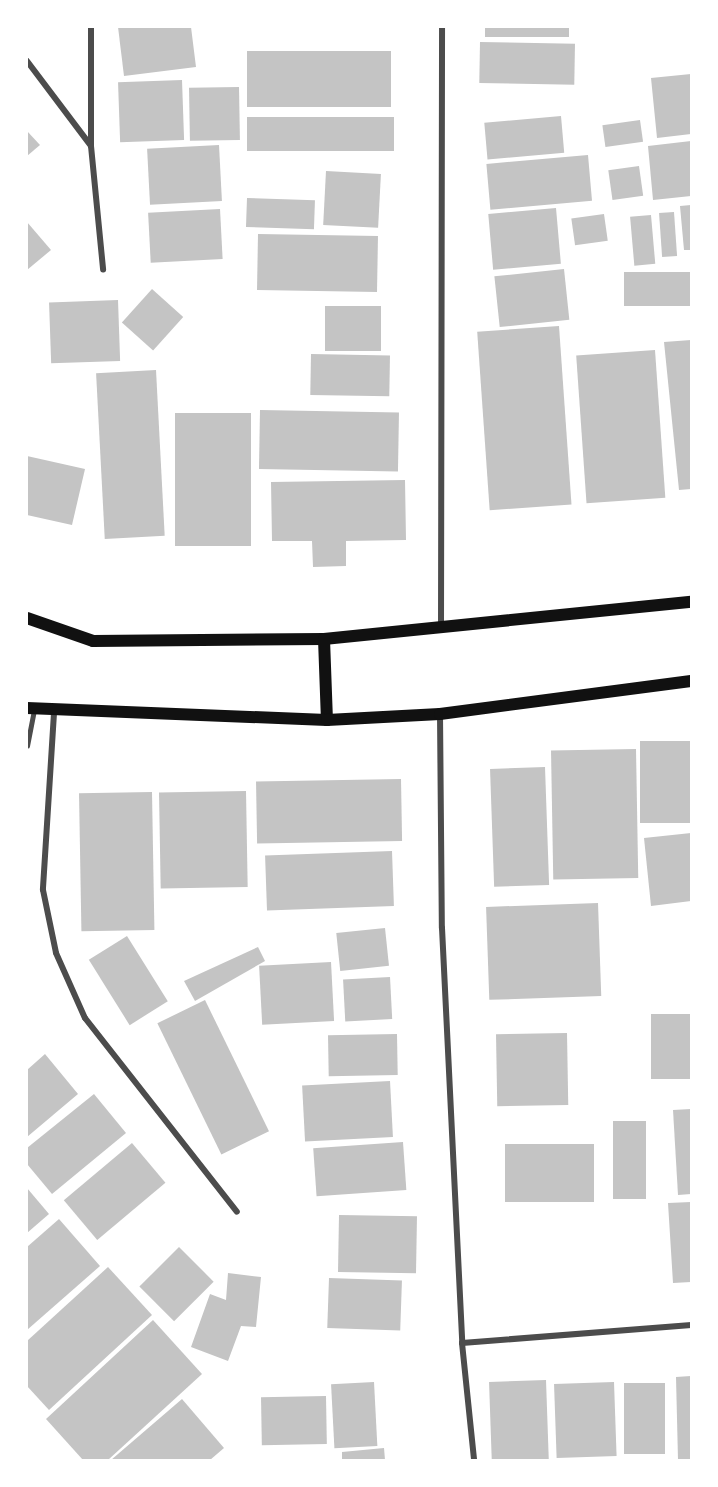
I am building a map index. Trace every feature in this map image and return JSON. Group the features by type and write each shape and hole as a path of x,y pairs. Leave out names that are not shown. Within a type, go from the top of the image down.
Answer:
{"main road":[{"path":"27,618 93,641 324,639 441,630 691,602"},
{"path":"324,639 327,720"},
{"path":"31,709 54,713 327,720 440,714 691,681"}],"street":[{"path":"91,27 91,146 103,269"},
{"path":"441,630 442,27"},
{"path":"27,61 91,146"},
{"path":"54,713 43,890 56,953 86,1018 237,1212"},
{"path":"440,714 442,928 462,1343 474,1460"},
{"path":"462,1343 691,1325"}],"lane":[{"path":"27,746 31,709"}],"building":[{"path":"118,27 191,27 196,67 124,76"},
{"path":"485,27 569,27 569,37 485,37"},
{"path":"480,42 575,44 574,85 479,83"},
{"path":"247,51 391,51 391,107 247,107"},
{"path":"691,74 691,134 657,138 651,78"},
{"path":"182,80 184,140 120,142 118,82"},
{"path":"239,87 240,140 190,141 189,88"},
{"path":"561,116 564,153 488,160 484,123"},
{"path":"247,117 394,117 394,151 247,151"},
{"path":"640,120 643,142 605,147 602,125"},
{"path":"27,131 40,145 27,156"},
{"path":"691,141 691,196 653,200 648,146"},
{"path":"219,145 222,201 150,205 147,149"},
{"path":"588,155 592,201 490,210 486,164"},
{"path":"639,166 643,196 612,200 608,170"},
{"path":"326,171 381,174 378,228 323,225"},
{"path":"247,198 315,200 314,229 246,227"},
{"path":"691,205 691,250 684,250 680,206"},
{"path":"556,208 561,264 493,270 488,214"},
{"path":"220,209 223,259 151,263 148,213"},
{"path":"674,212 677,256 662,257 659,213"},
{"path":"604,214 608,241 575,245 571,219"},
{"path":"651,215 655,264 634,266 630,217"},
{"path":"27,222 51,250 27,270"},
{"path":"258,234 378,236 377,292 257,290"},
{"path":"564,269 569,320 500,327 494,276"},
{"path":"624,272 691,272 691,306 624,306"},
{"path":"152,289 183,317 153,351 122,322"},
{"path":"118,300 120,361 51,363 49,302"},
{"path":"325,306 381,306 381,351 325,351"},
{"path":"559,326 571,505 490,510 477,332"},
{"path":"691,340 691,489 679,490 664,342"},
{"path":"655,350 665,498 587,503 576,356"},
{"path":"311,354 390,355 389,396 310,395"},
{"path":"156,370 165,536 105,539 96,373"},
{"path":"260,410 399,412 398,471 259,469"},
{"path":"175,413 251,413 251,546 175,546"},
{"path":"27,456 85,469 72,525 27,515"},
{"path":"405,480 406,540 346,541 346,566 313,567 312,541 272,541 271,482"},
{"path":"640,741 691,741 691,823 640,823"},
{"path":"636,749 638,878 553,879 551,750"},
{"path":"545,767 549,885 494,887 490,769"},
{"path":"401,779 402,841 257,844 256,782"},
{"path":"246,791 248,887 161,889 159,793"},
{"path":"152,792 154,930 81,931 79,793"},
{"path":"691,833 691,901 651,906 644,838"},
{"path":"392,851 394,906 267,910 265,855"},
{"path":"598,903 601,996 489,1000 486,907"},
{"path":"385,928 389,966 340,971 336,933"},
{"path":"127,936 168,1001 130,1025 89,960"},
{"path":"258,947 265,961 195,1001 184,981"},
{"path":"331,962 334,1021 262,1025 259,966"},
{"path":"390,977 392,1019 345,1021 343,979"},
{"path":"205,1000 269,1131 221,1154 157,1023"},
{"path":"651,1014 691,1014 691,1079 651,1079"},
{"path":"567,1033 568,1105 497,1106 496,1034"},
{"path":"397,1034 398,1075 329,1076 328,1035"},
{"path":"45,1054 78,1094 27,1137 27,1070"},
{"path":"390,1081 393,1137 305,1142 302,1086"},
{"path":"94,1094 126,1133 52,1194 27,1164 27,1148"},
{"path":"691,1109 691,1194 678,1195 673,1110"},
{"path":"613,1121 646,1121 646,1199 613,1199"},
{"path":"403,1142 406,1190 317,1196 313,1148"},
{"path":"132,1143 165,1183 97,1240 64,1200"},
{"path":"505,1144 594,1144 594,1202 505,1202"},
{"path":"27,1188 49,1214 27,1233"},
{"path":"691,1202 691,1282 673,1283 668,1203"},
{"path":"339,1215 417,1216 416,1273 338,1272"},
{"path":"59,1219 100,1266 27,1330 27,1247"},
{"path":"179,1247 214,1282 174,1321 139,1287"},
{"path":"108,1267 152,1315 49,1410 27,1386 27,1341"},
{"path":"228,1273 261,1277 256,1327 241,1326 228,1361 191,1347 210,1294 226,1300"},
{"path":"329,1278 402,1281 400,1331 327,1328"},
{"path":"153,1320 202,1374 108,1460 83,1460 46,1419"},
{"path":"691,1376 691,1460 678,1460 676,1377"},
{"path":"546,1380 549,1460 492,1460 489,1382"},
{"path":"374,1382 377,1446 334,1448 331,1384"},
{"path":"614,1382 617,1456 557,1458 554,1384"},
{"path":"624,1383 665,1383 665,1454 624,1454"},
{"path":"326,1396 327,1444 262,1445 261,1397"},
{"path":"182,1399 224,1448 210,1460 111,1460"},
{"path":"384,1448 385,1460 342,1460 342,1452"}]}
